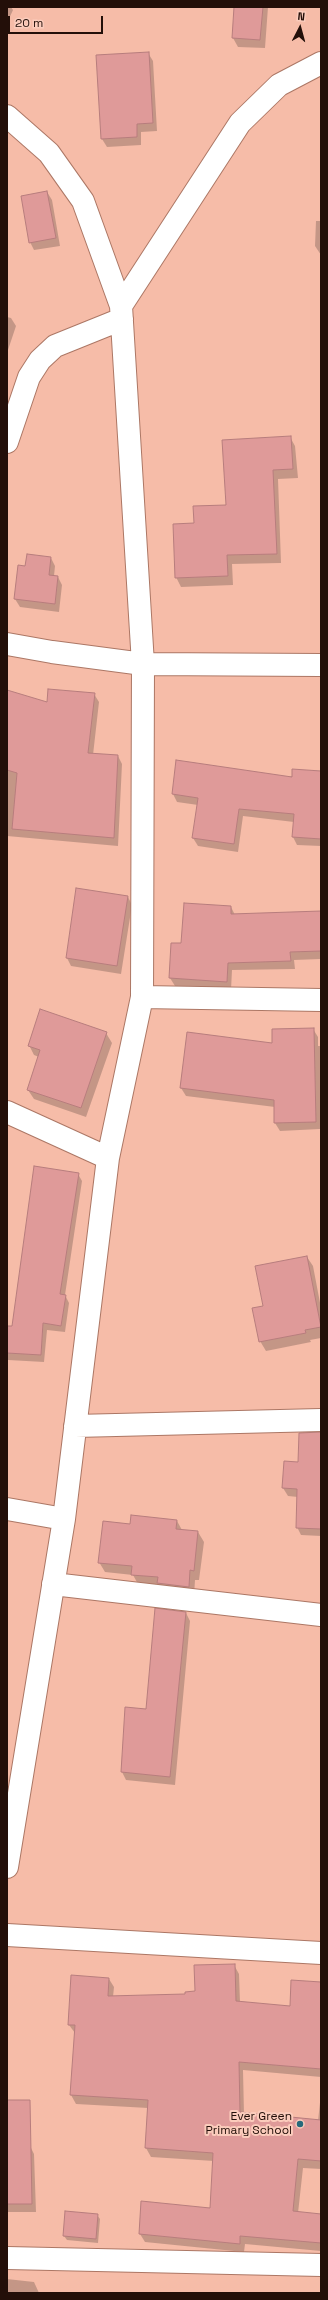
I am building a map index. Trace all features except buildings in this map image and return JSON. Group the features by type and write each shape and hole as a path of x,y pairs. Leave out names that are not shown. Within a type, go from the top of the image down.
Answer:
{"street":[{"path":"7,442 30,377 40,360 55,346 121,312 240,123 279,85 321,63"},
{"path":"7,116 49,153 82,201 121,312 143,664 142,998 108,1158 64,1519 7,1867"},
{"path":"7,644 52,652 143,664 321,665"},
{"path":"142,998 321,1000"},
{"path":"7,1112 108,1158"},
{"path":"75,1426 321,1420"},
{"path":"7,1509 64,1519"},
{"path":"53,1584 321,1615"},
{"path":"7,1935 321,1953"},
{"path":"7,2258 321,2265"}],"place":[{"name":"Ever Green Primary School","path":"300,2124"}]}
